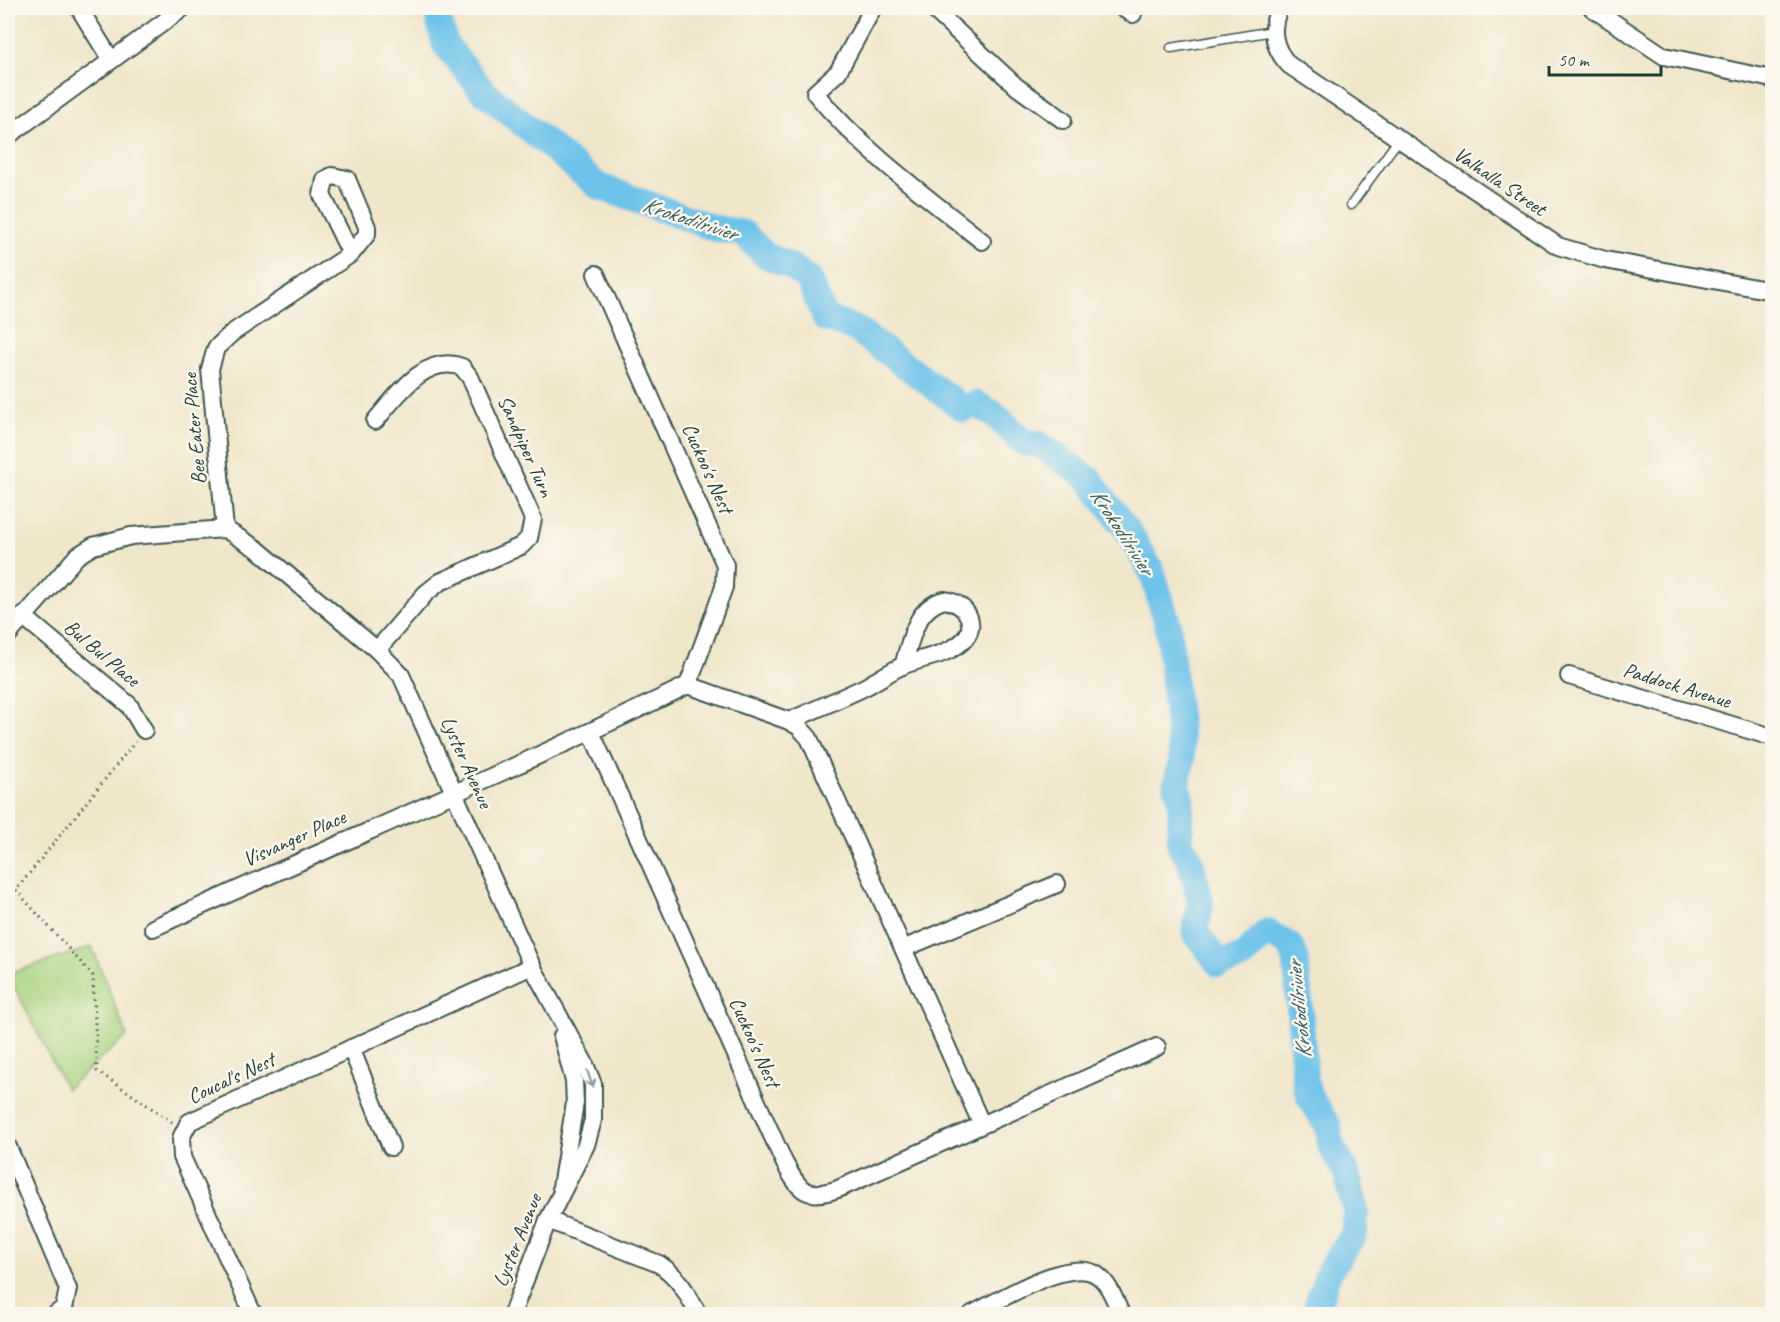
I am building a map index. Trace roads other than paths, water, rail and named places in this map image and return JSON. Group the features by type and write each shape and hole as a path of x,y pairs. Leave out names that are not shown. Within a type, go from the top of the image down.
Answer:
{"street":[{"path":"79,8 111,60"},
{"path":"8,136 183,8"},
{"path":"873,8 838,72 815,93 834,115 901,177 982,241"},
{"path":"932,8 1017,87 1064,120"},
{"path":"1273,31 1279,8"},
{"path":"1592,8 1664,56 1773,79"},
{"name":"Valhalla Street","path":"1273,31 1275,44 1289,65 1558,246 1605,260 1773,291"},
{"name":"Bee Eater Place","path":"225,529 210,369 216,348 232,333 351,254"},
{"name":"Cuckoo's Nest","path":"596,274 725,565 724,587 688,685"},
{"name":"Sandpiper Turn","path":"375,421 400,392 433,366 453,363 462,367 470,377 533,519 529,538 521,546 440,582 426,593 377,650"},
{"path":"8,635 76,556 93,546 131,536 225,529"},
{"name":"Lyster Avenue","path":"225,529 257,549 390,661 409,690 532,966 584,1062 593,1084 595,1100 586,1145 548,1220 512,1314"},
{"path":"789,721 863,688 903,666 937,656 966,639 970,623 968,613 963,606 944,600 926,608 919,618 903,666"},
{"name":"Bul Bul Place","path":"23,616 129,705 144,730"},
{"name":"Paddock Avenue","path":"1569,676 1773,737"},
{"path":"455,791 591,732 688,685 789,721 799,727 809,738 905,948 981,1123"},
{"name":"Cuckoo's Nest","path":"591,732 784,1162 802,1191 813,1194 838,1189 981,1123 1156,1047"},
{"name":"Visvanger Place","path":"153,928 455,791"},
{"path":"905,948 1057,884"},
{"name":"Coucal's Nest","path":"253,1314 188,1173 181,1148 183,1130 196,1118 532,966"},
{"path":"351,1048 391,1147"},
{"path":"8,1147 14,1177 68,1289 64,1308 56,1314"},
{"path":"548,1220 659,1264 674,1274 684,1287 698,1314"},
{"path":"972,1314 1052,1276 1075,1269 1095,1274 1104,1282 1121,1314"}],"lane":[{"path":"1171,48 1273,31"},
{"path":"1351,205 1399,139"}],"waterway":[{"name":"Krokodilrivier","path":"436,8 445,44 482,90 598,186 714,228 743,233 765,255 792,267 809,280 825,318 856,329 964,409 976,404 994,414 1023,442 1039,444 1089,479 1132,537 1152,572 1168,625 1182,760 1176,786 1181,796 1180,845 1189,857 1201,902 1195,932 1219,964 1243,957 1267,932 1289,945 1296,958 1305,1082 1310,1098 1328,1126 1331,1146 1347,1174 1356,1214 1354,1234 1329,1271 1314,1314"}]}
